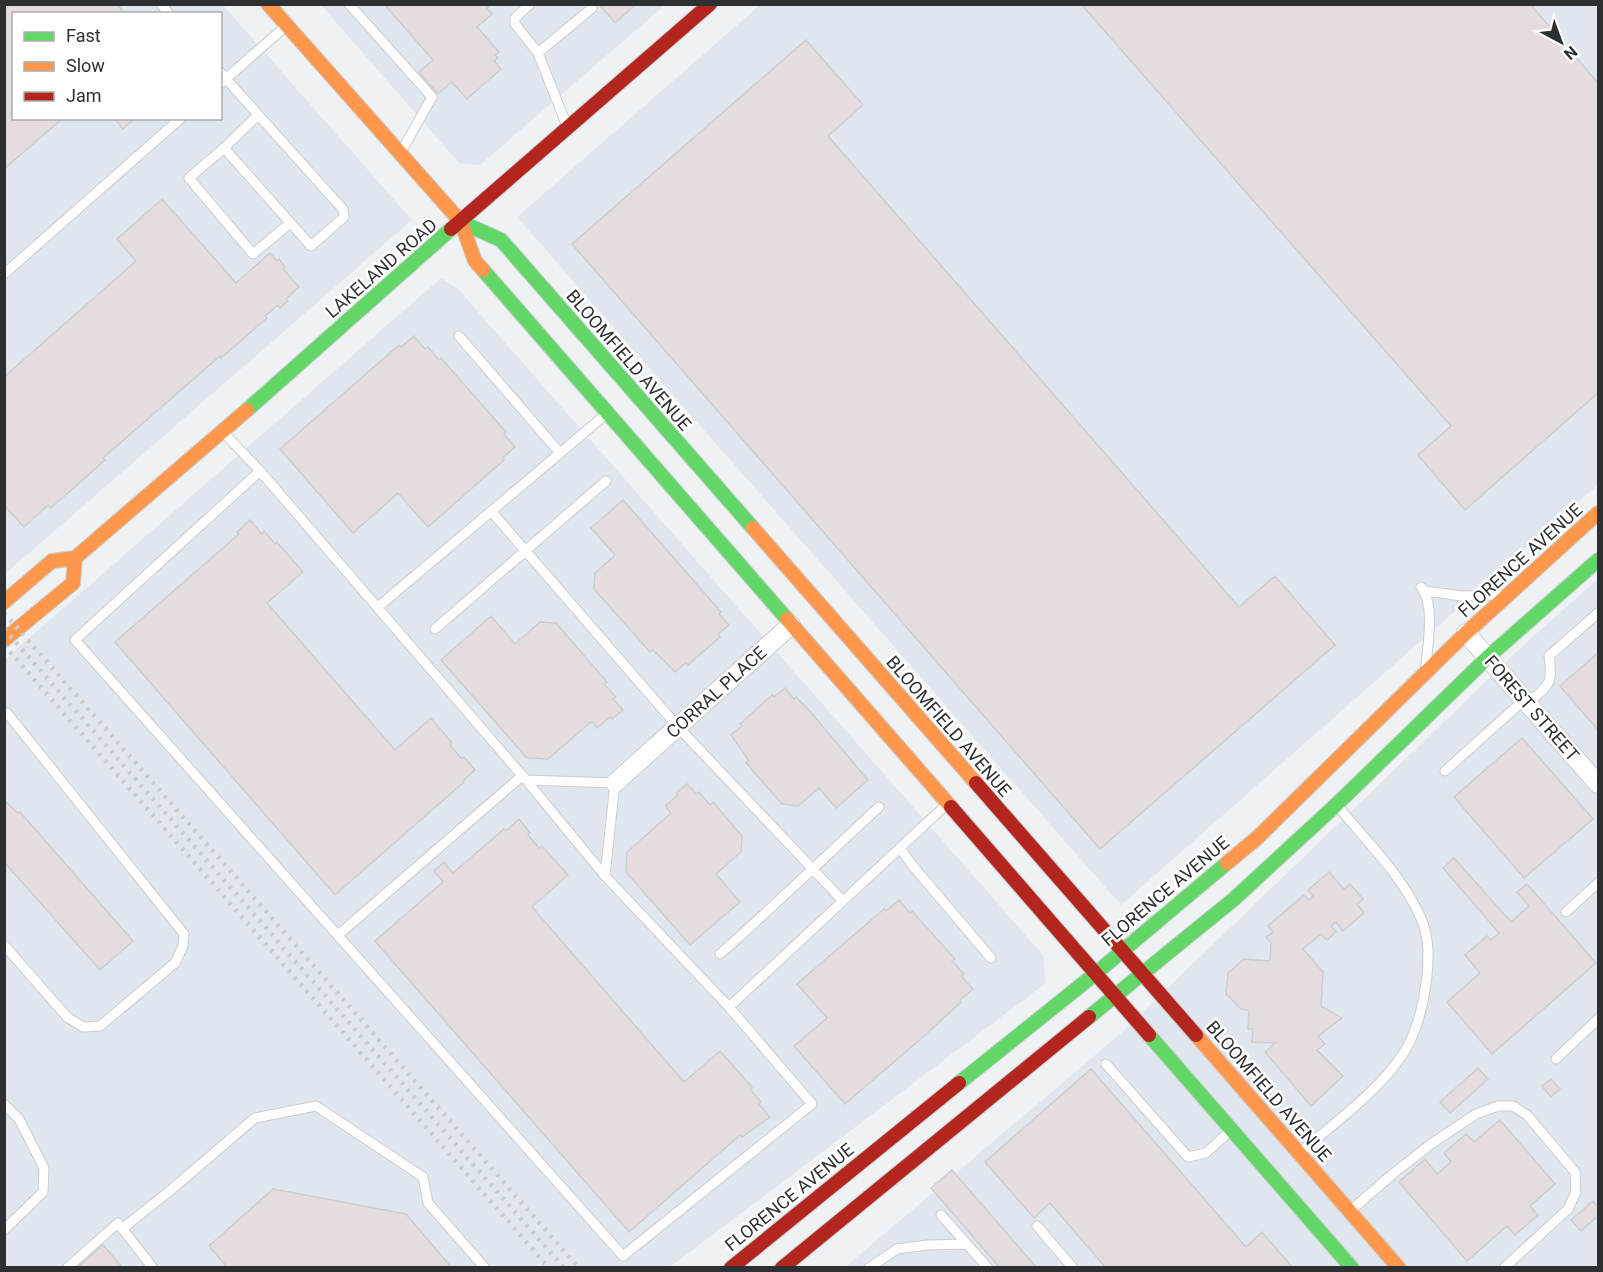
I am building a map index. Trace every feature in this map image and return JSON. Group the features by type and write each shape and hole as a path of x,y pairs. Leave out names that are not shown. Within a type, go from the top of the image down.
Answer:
{"main road":[{"name":"BLOOMFIELD AVENUE","path":"268,4 461,222 475,261 607,413 804,614 1121,950 1399,1268"},
{"name":"LAKELAND ROAD","path":"4,602 52,561 75,558 710,4"},
{"name":"BLOOMFIELD AVENUE","path":"461,222 501,240 804,614 948,803 1352,1268"},
{"name":"FLORENCE AVENUE","path":"731,1268 1095,974 1257,838 1466,633 1599,513"},
{"path":"4,640 73,583 75,558"},
{"path":"782,1268 1233,899 1336,805 1488,657 1599,560"},
{"path":"1328,768 1325,779 1336,805"}],"street":[{"name":"CORRAL PLACE","path":"615,783 804,614"},
{"name":"FOREST STREET","path":"1466,633 1599,783"}],"lane":[{"path":"349,4 432,97 400,154"},
{"path":"530,4 515,18 515,24 538,53 568,129"},
{"path":"538,53 592,8"},
{"path":"224,148 310,246 344,217 343,209 222,78 287,26"},
{"path":"258,115 189,178 253,254 290,223"},
{"path":"4,274 179,120"},
{"path":"459,336 560,453"},
{"path":"378,607 607,413"},
{"path":"222,432 260,471 378,607 605,876 729,1007 812,1104 623,1256 75,640 260,471"},
{"path":"435,629 606,481"},
{"path":"491,511 678,727 843,901"},
{"path":"1425,672 1430,618 1423,589 1462,596 1507,595"},
{"path":"1445,771 1548,685 1552,676 1549,656 1599,613"},
{"path":"4,945 67,1017 83,1027 100,1026 175,963 183,946 184,934 5,713"},
{"path":"338,935 524,778 615,783 605,876"},
{"path":"729,1007 948,803"},
{"path":"1299,1153 1374,1088 1403,1053 1420,1012 1428,964 1427,933 1408,893 1336,805"},
{"path":"720,954 780,902 879,807"},
{"path":"900,848 991,958"},
{"path":"1566,912 1599,883"},
{"path":"1556,1059 1599,1019"},
{"path":"1106,1064 1188,1157 1206,1153 1232,1130"},
{"path":"4,1104 19,1119 44,1168 43,1192 4,1230"},
{"path":"122,1228 172,1189 255,1118 316,1106 423,1177 428,1203 485,1268"},
{"path":"1350,1212 1431,1144 1476,1114 1497,1106 1513,1106 1527,1115 1575,1172 1576,1192 1568,1209 1504,1268"},
{"path":"942,1215 988,1268"},
{"path":"67,1268 118,1223 153,1268"},
{"path":"1037,1226 1073,1268"},
{"path":"869,1268 897,1249 927,1245 968,1244"}],"shaded area":[{"path":"5,5 223,5 412,220 5,574"},
{"path":"321,5 665,5 480,165 459,163"},
{"path":"760,5 1598,5 1598,485 1121,905 517,217"},
{"path":"441,278 457,288 1043,955 1046,983 670,1267 5,1267 4,660"},
{"path":"1598,579 1598,1267 844,1268 1120,1034 1530,639"}],"building":[{"path":"4,4 117,4 122,12 12,12 12,120 61,120 4,169"},
{"path":"384,4 491,4 487,8 492,14 477,27 499,52 495,55 498,58 494,61 501,69 467,99 452,82 438,94 419,72 433,60"},
{"path":"599,4 636,4 615,23"},
{"path":"1081,4 1530,4 1598,83 1598,393 1465,510 1418,455 1451,426"},
{"path":"806,40 863,105 828,136 1239,607 1275,576 1335,645 1100,849 572,244"},
{"path":"116,120 133,120 123,129"},
{"path":"162,199 236,283 270,253 277,261 279,259 285,267 283,269 299,287 286,299 288,301 280,308 278,305 265,316 267,318 103,458 105,460 51,508 48,505 24,527 4,505 4,377 136,261 117,239"},
{"path":"414,336 425,349 428,347 439,360 441,358 506,432 504,434 515,447 502,458 504,460 428,527 398,493 353,533 280,449 399,345 401,347"},
{"path":"623,500 721,612 719,614 729,625 718,634 720,637 688,665 686,663 675,672 653,650 650,652 594,589 595,573 615,555 591,528"},
{"path":"250,520 262,534 264,531 275,544 277,542 303,572 267,603 395,750 431,718 452,743 450,745 475,770 335,895 115,642 239,534 237,532"},
{"path":"491,616 515,644 540,622 556,623 607,682 604,684 616,697 613,699 623,710 597,728 592,721 548,759 527,758 441,660"},
{"path":"1598,653 1598,730 1560,686"},
{"path":"785,688 794,699 796,697 808,709 868,780 836,808 819,788 798,806 782,804 746,763 749,761 731,735 772,695 774,697"},
{"path":"1522,738 1593,819 1524,878 1454,797"},
{"path":"687,784 696,794 699,792 710,805 713,802 742,836 741,852 716,874 740,902 690,945 626,872 627,852 671,813 665,806"},
{"path":"4,800 18,813 20,812 133,941 100,970 4,862"},
{"path":"519,819 539,848 542,846 568,875 532,907 684,1082 720,1051 752,1087 750,1089 761,1102 759,1104 770,1117 742,1137 740,1135 629,1232 375,941 443,882 434,871 444,862 453,873"},
{"path":"1454,858 1511,922 1529,906 1517,892 1527,884 1596,963 1492,1054 1447,1002 1480,973 1465,955 1487,936 1491,940 1499,933 1443,868"},
{"path":"1329,872 1344,889 1350,884 1363,899 1357,904 1364,913 1343,931 1336,922 1331,926 1336,932 1327,940 1321,934 1303,949 1323,972 1321,1006 1342,1018 1318,1036 1325,1044 1317,1050 1343,1076 1311,1106 1265,1052 1275,1043 1252,1042 1253,1029 1248,1029 1249,1010 1241,1009 1226,994 1228,973 1244,959 1270,961 1271,943 1266,937 1273,932 1268,926 1304,895 1309,900 1313,896 1308,890"},
{"path":"899,900 910,913 912,911 955,959 952,961 964,974 961,976 973,989 922,1038 845,1104 794,1046 827,1018 797,984 884,909 886,911"},
{"path":"1478,1068 1488,1079 1450,1113 1440,1102"},
{"path":"1091,1069 1246,1247 1262,1232 1293,1268 1106,1268 1050,1203 1034,1218 985,1162"},
{"path":"1551,1079 1560,1089 1551,1097 1542,1086"},
{"path":"1500,1120 1555,1184 1530,1206 1538,1215 1515,1235 1507,1226 1467,1261 1399,1182 1425,1159 1437,1174 1451,1162 1444,1153 1466,1134 1474,1142"},
{"path":"952,1170 1037,1268 1000,1268 931,1188"},
{"path":"273,1189 406,1214 452,1268 228,1268 209,1246"},
{"path":"1593,1201 1598,1207 1598,1216 1581,1231 1571,1220"},
{"path":"103,1245 123,1268 77,1268"}],"railway":[{"path":"4,613 579,1268"},
{"path":"4,629 564,1268"},
{"path":"4,645 549,1268"}],"traffic: fast":[{"path":"461,222 501,240 753,528"},
{"path":"247,410 451,229"},
{"path":"483,270 787,619"},
{"path":"1089,1017 1234,899 1336,805 1488,657 1598,560"},
{"path":"959,1083 1095,974 1227,863"},
{"path":"1149,1035 1352,1268"}],"traffic: slow":[{"path":"268,4 461,222 475,261 483,270"},
{"path":"4,602 52,561 75,558 247,410"},
{"path":"1227,863 1257,838 1466,633 1598,513"},
{"path":"753,528 976,783"},
{"path":"4,640 73,583 75,558"},
{"path":"787,619 951,807"},
{"path":"1196,1035 1399,1268"}],"traffic: jam":[{"path":"451,229 710,4"},
{"path":"976,783 1196,1035"},
{"path":"951,807 1149,1035"},
{"path":"782,1268 1089,1017"},
{"path":"731,1268 959,1083"}]}
